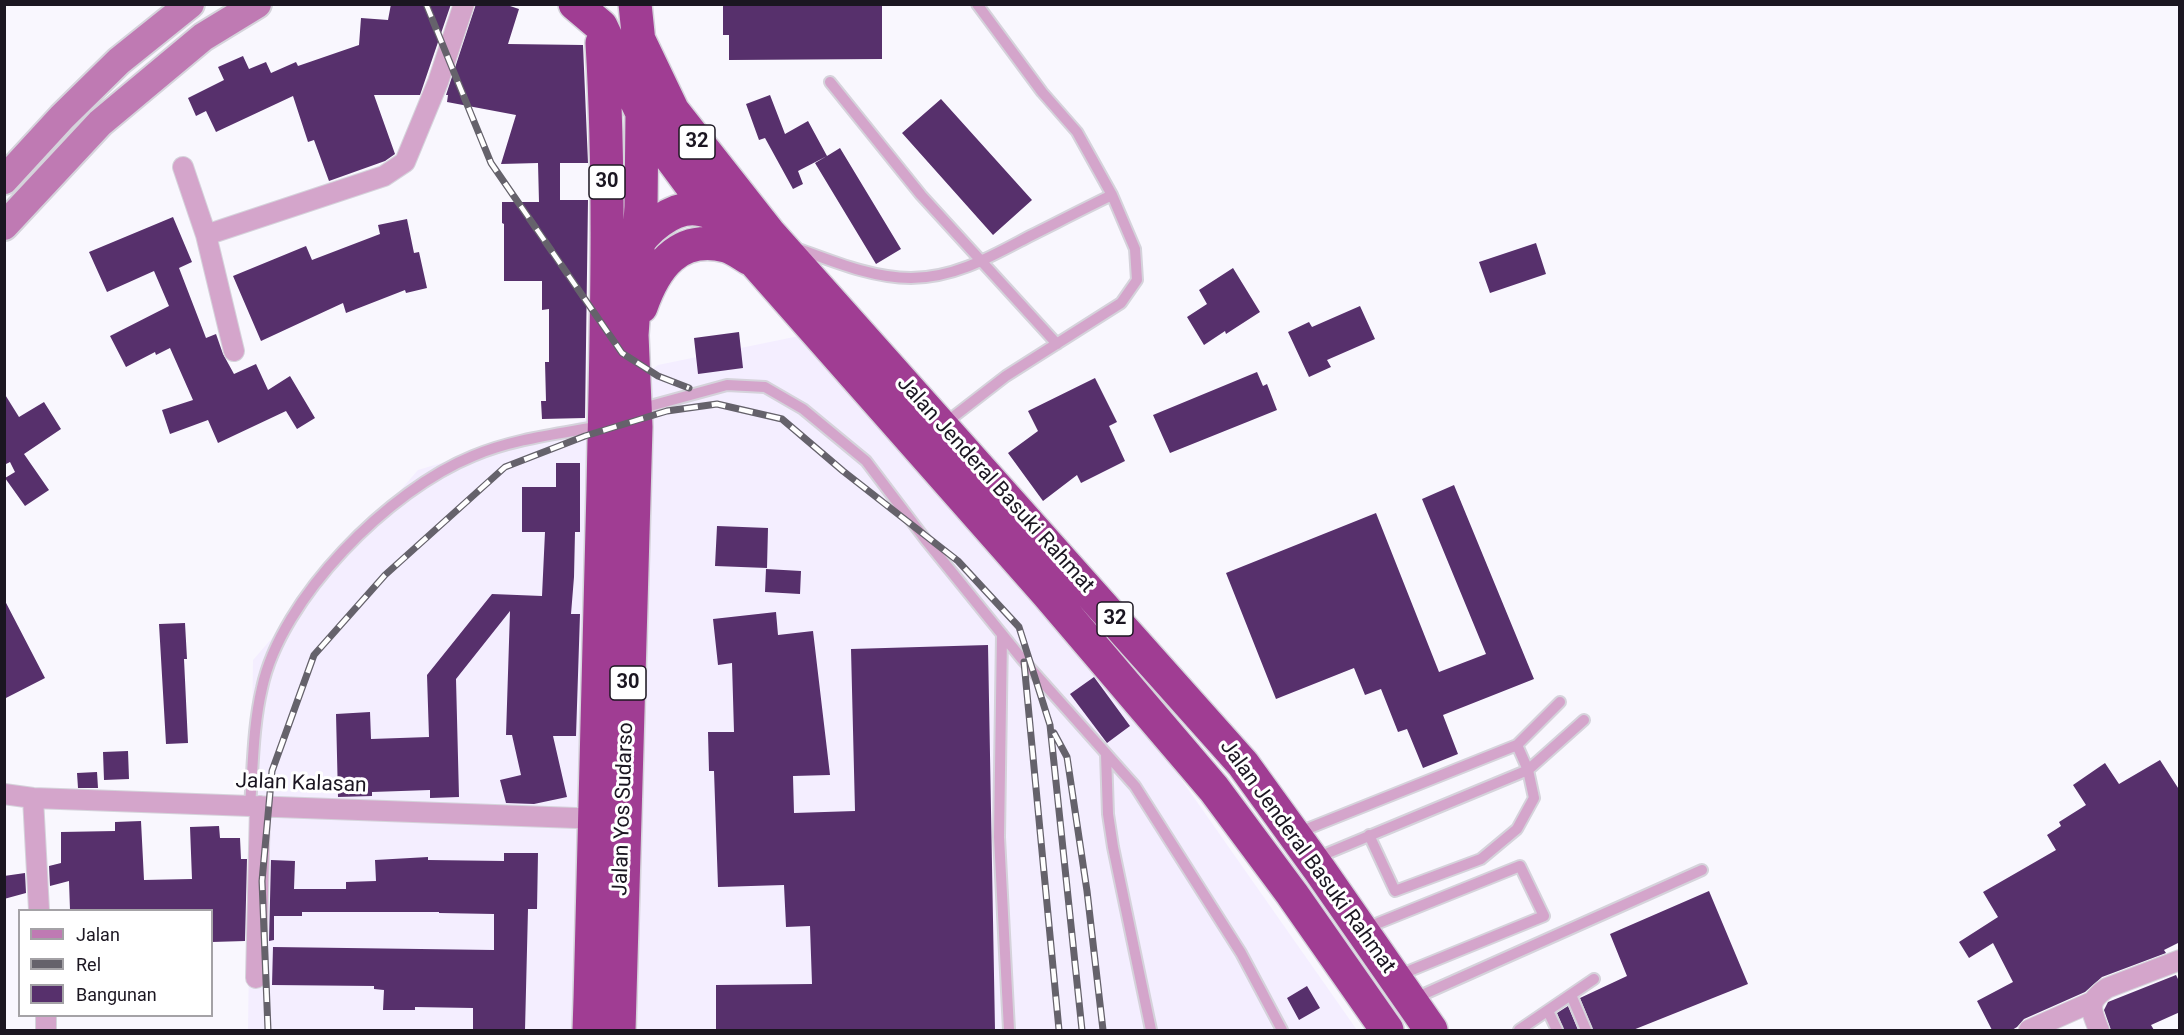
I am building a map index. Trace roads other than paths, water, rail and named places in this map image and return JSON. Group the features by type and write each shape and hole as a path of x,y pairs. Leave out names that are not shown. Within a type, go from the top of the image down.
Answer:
{"highway":[{"path":"575,4 599,15"},
{"name":"32","path":"635,4 640,42 673,111 767,245"},
{"name":"32","path":"599,15 642,113 659,142 711,212"},
{"name":"30","path":"599,15 619,337"},
{"name":"30","path":"639,238 642,113 640,42"},
{"name":"30","path":"619,337 625,266 639,238 671,214 695,208 711,212 767,245"},
{"name":"30","path":"619,337 661,265 679,250 703,243 727,246 767,245"},
{"name":"Jalan Jenderal Basuki Rahmat","path":"767,245 930,437 1047,593 1214,789 1292,894 1387,1030"},
{"name":"Jalan Yos Sudarso","path":"619,337 620,418 610,818 619,1030"},
{"name":"Jalan Jenderal Basuki Rahmat","path":"930,437 1236,755 1303,847 1417,1013"},
{"name":"Jalan Yos Sudarso","path":"589,1030 610,818"}],"main road":[{"path":"4,180 118,61 190,4"},
{"path":"4,226 100,123 203,37 256,4"}],"street":[{"path":"206,235 384,176 405,162 438,82 464,4"},
{"path":"183,167 206,235 234,351"},
{"name":"Jalan Kalasan","path":"4,794 33,798 610,818"},
{"path":"33,798 39,909"},
{"path":"255,806 256,978"},
{"path":"2099,1030 2092,1012 2092,1002 2096,995 2107,988 2180,960"},
{"path":"2029,1030 2092,1002"}],"lane":[{"path":"930,437 1006,376 1121,303 1137,280 1135,249 1112,195 1077,132 1042,92 978,4"},
{"path":"830,82 921,195 1058,344"},
{"path":"767,245 875,273 911,278 946,275 982,261 1112,195"},
{"path":"255,806 262,688 273,652 315,585 377,518 444,471 500,445 620,418 727,385 765,387 803,409 866,461 1002,634 1135,786 1241,953 1282,1030"},
{"path":"1002,634 999,837 1009,1030"},
{"path":"1303,847 1517,745 1560,702"},
{"path":"1303,847 1369,835 1528,770 1584,720"},
{"path":"1369,835 1395,891 1481,859 1517,829 1534,798 1528,770 1517,745"},
{"path":"1106,754 1108,814 1151,1030"},
{"path":"1361,930 1520,866 1544,916 1417,1013"},
{"path":"1417,1013 1702,870"},
{"path":"1520,1030 1594,979"},
{"path":"1571,995 1586,1030"},
{"path":"1548,1011 1557,1030"}],"railway":[{"path":"426,4 491,163 622,353 658,376 689,388"},
{"path":"268,1030 262,881 272,771 314,655 385,575 505,467 585,436 667,411 717,404 782,419 843,471 958,561 1019,627 1050,725 1082,1030"},
{"path":"1024,662 1059,1030"},
{"path":"1054,733 1067,757 1087,891 1103,1030"}]}
